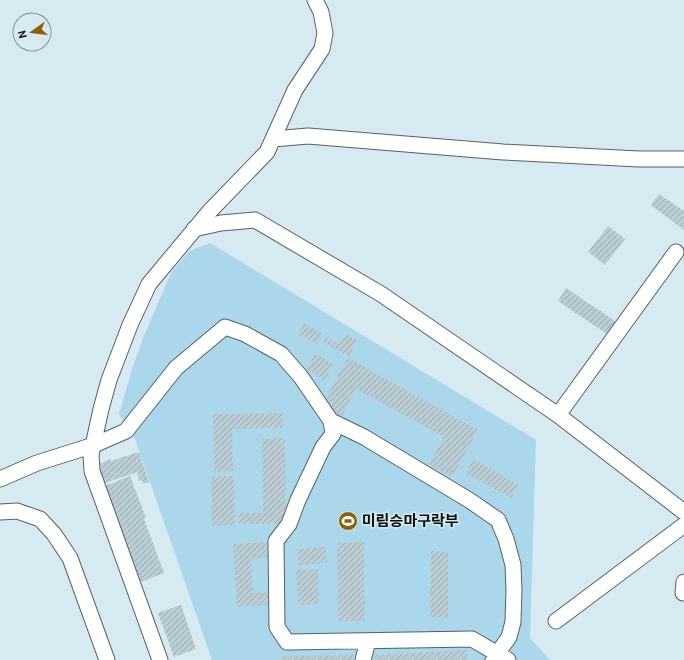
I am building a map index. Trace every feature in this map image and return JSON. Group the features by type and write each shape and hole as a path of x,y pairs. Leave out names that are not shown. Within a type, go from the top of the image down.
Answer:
{"street":[{"path":"160,660 92,471 91,455 101,409 109,380 130,325 149,284 194,230 267,152 295,90 322,50 325,34 321,12 316,0"},
{"path":"273,139 308,136 503,152 639,159 684,159"},
{"path":"194,230 221,223 255,220 381,294 558,415 684,512"},
{"path":"558,415 676,252"},
{"path":"0,479 38,463 94,446 126,431 176,368 225,327 245,334 281,354 301,377 331,421 333,434 323,447 298,500 289,524 276,541 277,627 287,642 472,639 499,658 509,638 513,622 514,590 513,565 506,539 498,520 469,500 370,441 331,421"},
{"path":"0,512 17,511 40,519 54,534 70,558 107,660"},
{"path":"556,621 684,525"},
{"path":"363,660 368,641"}],"shaded area":[{"name":"미림승마구락부","path":"210,243 536,440 530,638 550,660 212,660 135,439 119,414 143,338 171,273 189,251"}],"building":[{"path":"659,194 684,211 684,230 651,205"},
{"path":"608,226 625,239 605,265 588,252"},
{"path":"566,288 615,321 607,334 558,301"},
{"path":"304,323 322,333 317,344 298,334"},
{"path":"346,334 357,340 349,356 323,342 326,337 340,344"},
{"path":"315,354 333,364 325,380 306,369"},
{"path":"348,358 478,430 452,477 429,464 444,437 356,389 342,416 322,405"},
{"path":"283,413 283,428 232,429 233,471 214,472 213,414"},
{"path":"285,438 286,524 239,524 239,513 263,513 262,439"},
{"path":"139,452 149,482 143,484 142,480 139,481 137,472 105,483 99,464 110,459 111,461"},
{"path":"473,459 519,485 511,498 466,473"},
{"path":"130,476 146,518 144,519 164,573 141,582 105,486"},
{"path":"212,476 234,476 235,525 212,526"},
{"path":"267,542 268,557 251,558 253,593 270,592 270,605 237,607 233,544"},
{"path":"364,542 365,621 338,621 337,543"},
{"path":"326,547 327,563 298,565 297,549"},
{"path":"431,551 448,552 448,617 430,617"},
{"path":"318,569 319,604 298,605 296,570"},
{"path":"181,605 196,649 174,657 158,613"},
{"path":"467,650 467,660 375,660 375,655"},
{"path":"353,655 353,660 281,660 281,656"}],"place":[{"name":"미림승마구락부","path":"348,521"}]}
